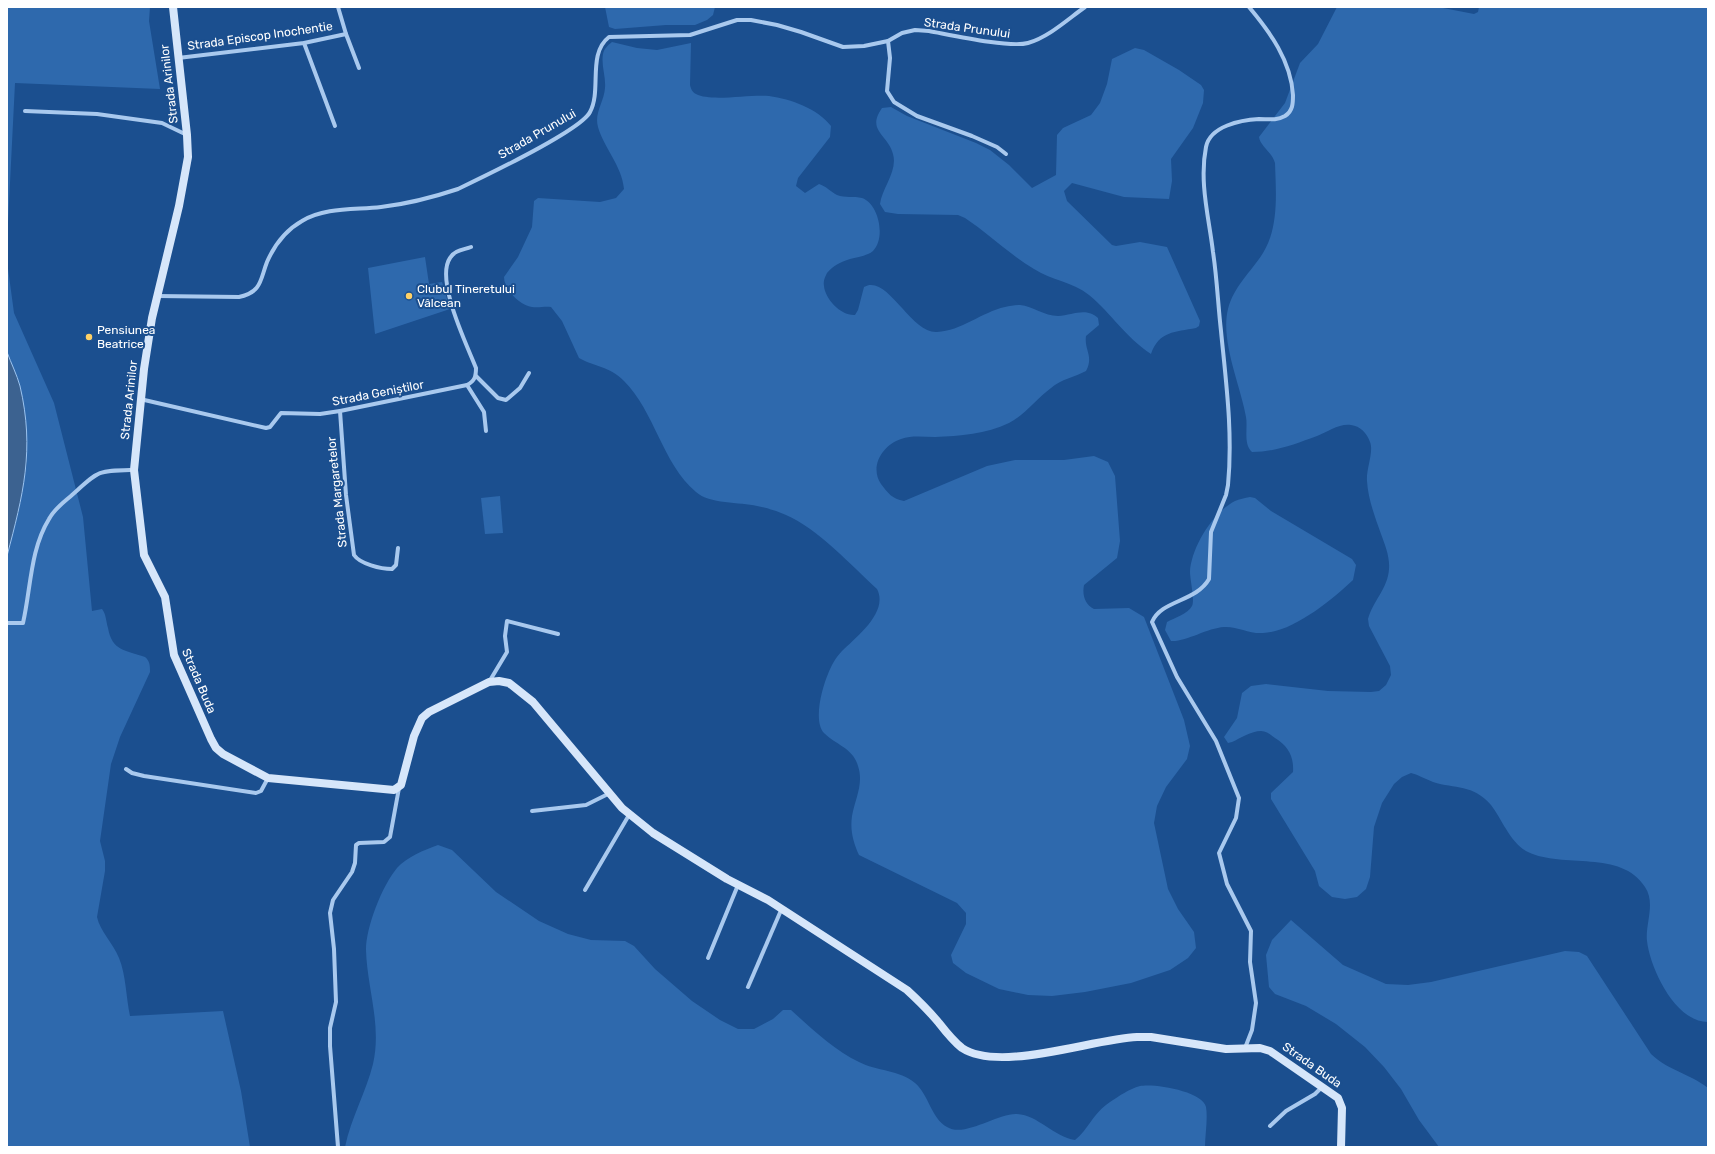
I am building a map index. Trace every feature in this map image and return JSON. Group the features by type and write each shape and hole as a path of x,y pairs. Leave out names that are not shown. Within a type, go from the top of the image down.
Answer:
{"street":[{"name":"Strada Arinilor","path":"134,470 140,399 156,296 188,157 173,7"},
{"name":"Strada Episcop Inochentie","path":"338,7 346,34 359,68"},
{"name":"Strada Prunului","path":"156,296 239,297 248,295 260,284 267,262 277,245 290,228 302,221 319,213 383,207 443,194 458,189 567,131 589,114 595,101 598,57 604,41 609,37 690,35 737,20 751,20 800,32 843,47 864,46 888,41 902,33 915,30 1014,45 1029,42 1047,33 1085,7"},
{"path":"336,1147 330,1046 330,1028 336,1002 330,913 333,900 352,872 355,863 356,845 359,843 384,842 390,837 399,788 403,780 418,726 422,718 433,710 489,682 499,681 509,683 534,702 629,815 680,852 782,908 907,990 924,1005 956,1043 973,1053 992,1056 1018,1056 1137,1037 1151,1037 1226,1049 1245,1049 1252,1030 1256,1003 1250,962 1252,937 1251,931 1227,884 1219,853 1236,818 1239,798 1216,741 1177,677 1152,622 1155,616 1162,610 1181,601 1205,585 1209,579 1211,532 1226,495 1228,485 1229,416 1218,287 1205,202 1206,146 1210,137 1229,125 1246,120 1275,120 1284,117 1289,113 1293,103 1292,83 1280,51 1273,38 1249,7"},
{"name":"Strada Episcop Inochentie","path":"178,58 304,43 346,34"},
{"path":"888,41 890,58 887,91 894,102 917,116 972,136 997,147 1006,154"},
{"path":"304,43 334,126"},
{"path":"25,111 97,114 162,123 187,135"},
{"path":"471,247 457,251 449,260 446,271 446,282 462,332 476,368 476,376 471,383 467,385 484,412 486,431"},
{"path":"476,376 498,398 506,400 520,388 529,373"},
{"name":"Strada Geniștilor","path":"140,399 261,428 270,427 281,413 320,414 340,411 467,385"},
{"name":"Strada Margaretelor","path":"340,411 346,495 354,554 356,558 364,563 392,569 396,565 398,548"},
{"path":"7,623 23,622 30,570 48,519 95,474 104,470 134,470"},
{"name":"Strada Buda","path":"134,470 141,545 148,565 166,598 174,655 210,739 216,748 223,754 268,778 388,790 399,788"},
{"path":"489,682 507,652 505,630 507,621 558,634"},
{"path":"126,769 132,774 256,794 261,791 268,778"},
{"path":"532,811 586,805 610,793"},
{"path":"584,890 629,815"},
{"path":"708,958 738,884"},
{"path":"748,987 782,908"},
{"name":"Strada Buda","path":"1245,1049 1260,1048 1270,1051 1334,1094 1341,1102 1341,1147"},
{"path":"1270,1126 1286,1111 1315,1094 1322,1087"}],"shaded area":[{"path":"7,7 150,7 149,21 160,89 15,83 7,243"},
{"path":"605,7 715,7 713,15 707,20 695,25 666,25 615,29 609,27"},
{"path":"1337,7 1438,7 1474,14 1478,12 1479,7 1708,7 1708,1022 1696,1020 1685,1013 1666,992 1659,978 1653,965 1647,941 1650,900 1645,887 1635,875 1622,868 1607,864 1542,857 1528,852 1511,837 1491,805 1484,798 1471,790 1433,782 1411,773 1402,777 1394,784 1382,803 1374,827 1370,877 1366,889 1357,897 1345,899 1332,897 1319,886 1315,871 1271,799 1271,793 1293,772 1291,756 1287,748 1280,741 1263,731 1254,732 1228,743 1224,737 1237,718 1242,693 1251,686 1266,684 1328,691 1371,692 1379,691 1386,685 1391,675 1390,666 1369,626 1368,619 1370,612 1386,582 1389,569 1387,551 1372,508 1368,488 1367,476 1371,451 1369,439 1360,428 1342,425 1317,436 1285,447 1269,451 1252,452 1249,449 1246,436 1246,417 1232,364 1227,335 1226,322 1228,309 1234,293 1263,253 1272,232 1274,221 1276,198 1275,163 1259,137 1285,103 1300,63 1318,44"},
{"path":"612,42 637,48 657,50 691,43 690,85 695,93 703,96 721,98 761,96 777,97 795,102 826,120 831,126 830,137 798,178 796,186 805,193 819,184 837,195 862,198 868,201 876,214 880,230 877,245 871,253 840,263 827,273 824,284 827,296 839,310 844,313 855,315 858,310 864,287 873,285 881,288 918,324 927,330 937,332 946,331 963,325 996,309 1017,305 1029,307 1053,316 1084,312 1098,318 1099,325 1086,336 1089,361 1086,371 1055,385 1021,415 1000,427 973,434 944,437 918,436 901,439 894,442 880,457 877,463 877,470 881,484 888,493 896,499 904,501 987,466 1015,460 1064,460 1094,456 1108,462 1115,476 1120,541 1117,558 1084,585 1084,596 1088,605 1094,609 1129,608 1144,617 1184,720 1190,746 1187,759 1166,787 1157,806 1154,823 1168,889 1178,909 1194,932 1196,948 1188,958 1170,970 1131,983 1085,992 1052,996 1028,995 999,989 966,973 953,963 951,955 966,924 966,913 957,903 859,855 851,826 860,785 860,773 858,766 856,760 848,751 824,733 819,721 821,696 829,671 840,653 862,631 875,615 879,606 880,598 877,589 834,548 798,521 768,509 717,501 702,496 696,492 684,480 675,467 644,407 635,393 624,381 613,372 579,358 562,321 551,307 527,306 510,292 504,277 518,257 532,227 534,201 538,198 600,202 616,198 624,189 620,173 604,142 597,122 598,112 605,88 603,54"},
{"path":"1135,48 1144,50 1179,70 1201,85 1204,90 1203,103 1193,128 1171,159 1172,181 1169,199 1124,197 1072,183 1064,191 1067,201 1112,245 1116,246 1140,242 1167,247 1200,321 1199,326 1196,328 1175,332 1163,337 1154,346 1151,354 1126,333 1089,295 1076,287 1034,269 965,218 958,215 898,214 885,212 880,204 881,198 892,173 894,160 890,147 877,127 876,122 882,108 891,107 907,116 990,150 1009,165 1032,188 1056,175 1057,135 1063,128 1091,115 1100,103 1107,84 1112,59"},
{"name":"Clubul Tineretului Vâlcean","path":"425,257 429,284 442,282 450,309 375,334 368,268"},
{"path":"7,261 14,313 54,403 83,517 92,611 102,609 110,636 116,645 126,651 145,657 150,666 150,672 120,737 111,764 100,841 105,861 105,871 97,917 101,927 119,958 125,979 130,1016 223,1011 241,1091 250,1147 7,1147 7,556 19,510 27,463 27,443 20,386 7,352"},
{"path":"7,352 20,386 27,431 27,452 18,513 7,556"},
{"path":"500,496 503,533 485,534 481,498"},
{"path":"1250,497 1255,498 1271,511 1352,559 1356,565 1353,580 1334,597 1311,614 1287,627 1275,631 1258,633 1224,627 1177,641 1171,641 1165,630 1167,622 1184,614 1190,609 1193,603 1190,572 1194,552 1199,542 1211,522 1219,513 1237,500"},
{"path":"438,845 452,850 496,892 539,921 568,934 591,940 625,941 634,946 655,969 692,1001 720,1020 738,1029 754,1029 773,1019 783,1010 791,1010 824,1039 850,1057 866,1065 895,1073 915,1083 924,1094 937,1118 947,1127 954,1130 972,1127 1000,1117 1017,1114 1032,1118 1060,1135 1075,1140 1080,1136 1104,1106 1136,1087 1146,1085 1177,1089 1203,1101 1207,1112 1205,1147 345,1147 370,1074 375,1049 375,1021 366,950 372,919 386,885 397,868 411,857"},
{"path":"1291,920 1343,965 1386,984 1408,985 1431,982 1565,951 1579,952 1587,956 1651,1054 1658,1060 1708,1088 1708,1147 1439,1147 1419,1120 1401,1089 1384,1067 1365,1047 1336,1024 1306,1006 1275,994 1269,987 1266,955 1272,940"}],"place":[{"name":"Clubul Tineretului Vâlcean","path":"409,296"},
{"name":"Pensiunea Beatrice","path":"89,337"}]}
